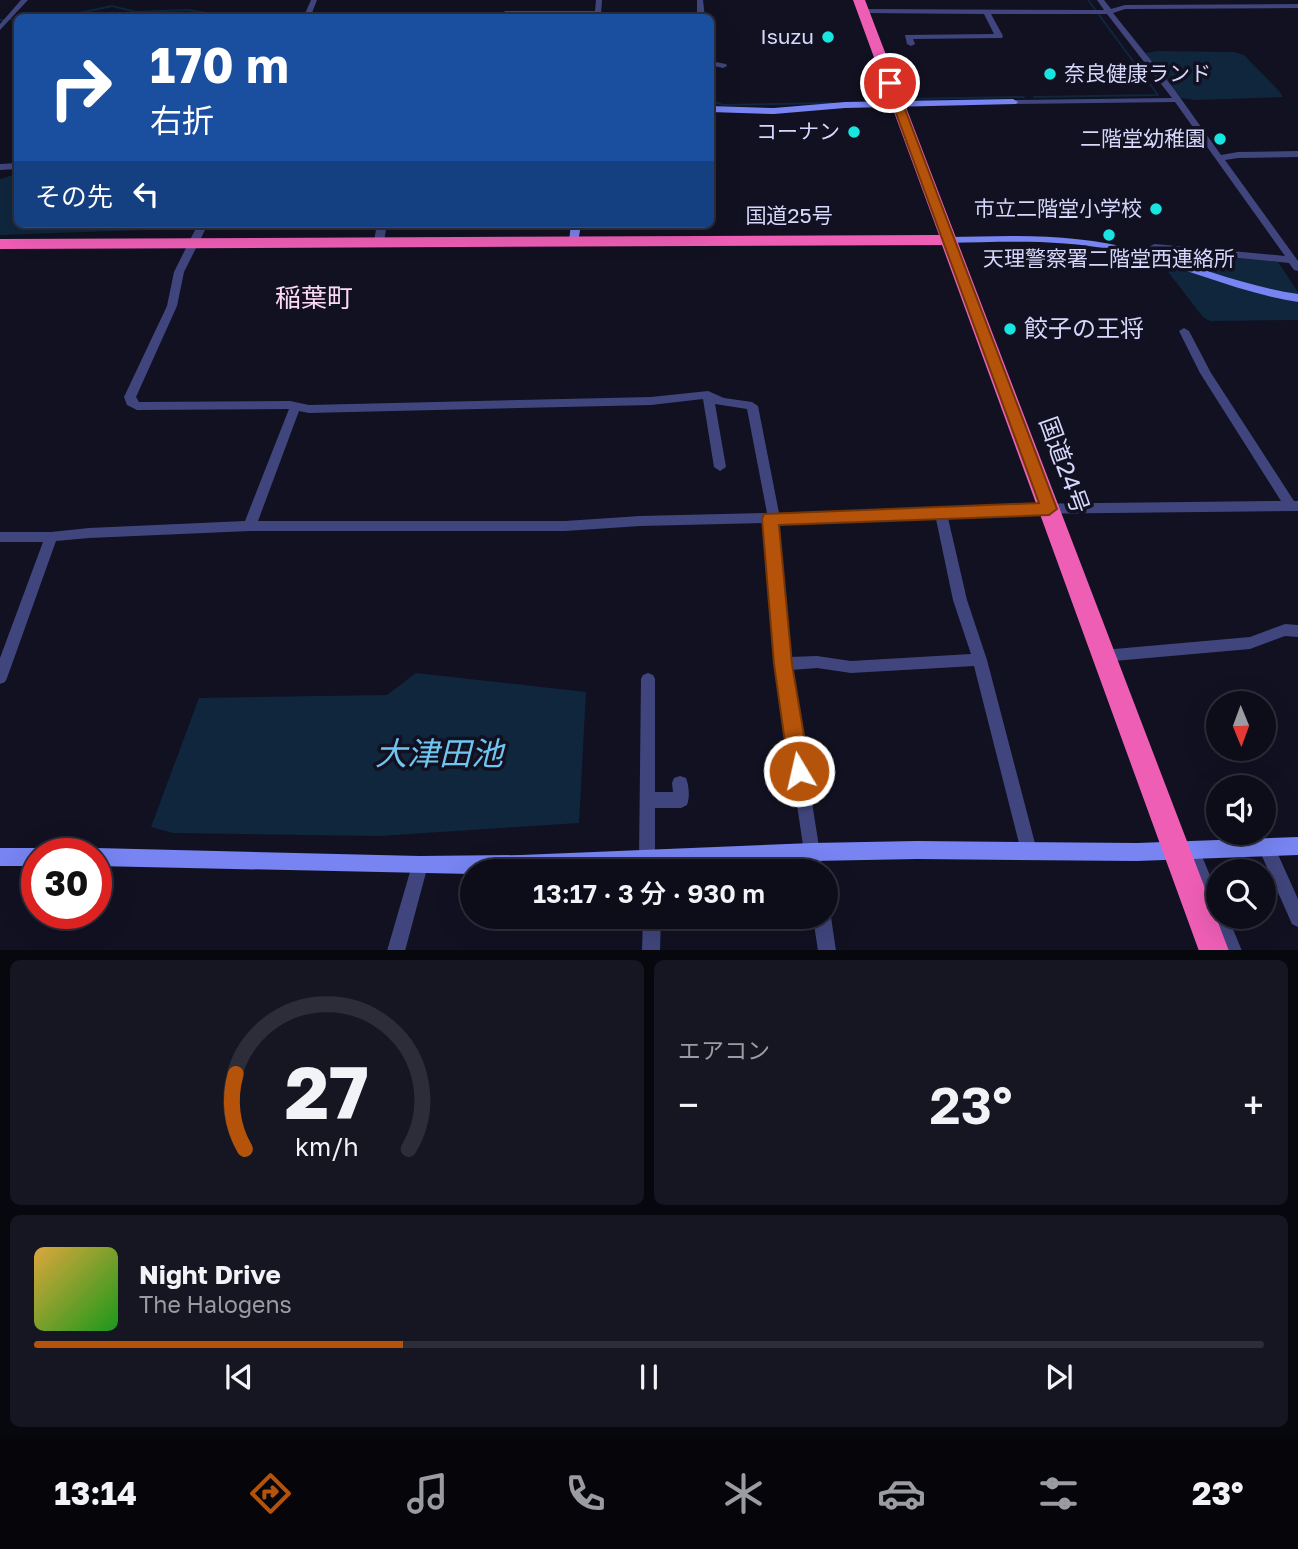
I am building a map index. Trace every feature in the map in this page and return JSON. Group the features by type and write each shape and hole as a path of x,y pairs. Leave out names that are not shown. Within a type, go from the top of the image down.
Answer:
{"highway":[{"name":"国道24号","path":"861,5 1103,656 1184,850 1188,881 1214,950"},
{"name":"国道25号","path":"0,244 379,241 575,232 948,240"}],"street":[{"path":"0,28 24,0"},
{"path":"504,14 599,13 599,0"},
{"path":"1100,0 1110,8 1295,264"},
{"path":"1153,0 1159,8"},
{"path":"1198,0 1203,7"},
{"path":"1225,0 1233,7"},
{"path":"861,5 998,14 1096,13 1127,5 1159,8 1233,7 1247,3 1298,6"},
{"path":"990,4 998,14"},
{"path":"911,44 908,37 999,36 987,13"},
{"path":"0,15 12,15"},
{"path":"714,64 723,66"},
{"path":"714,109 774,111 898,104 1176,100"},
{"path":"1220,158 1298,154"},
{"path":"201,228 179,272 172,306 136,382 131,402 147,408 309,409 651,401 708,395 721,402 752,406 772,519 783,664 813,859"},
{"path":"379,241 381,228"},
{"path":"948,240 1080,241 1154,258 1247,289 1298,298"},
{"path":"1154,258 1155,247 1295,264"},
{"path":"1184,331 1206,373 1294,506"},
{"path":"708,395 720,467"},
{"path":"250,526 295,407"},
{"path":"0,537 51,537 250,526 565,526 640,521 1049,509 1294,506"},
{"path":"942,514 960,600 980,660 1029,851"},
{"path":"0,678 51,537"},
{"path":"1103,656 1250,643 1285,629 1298,631"},
{"path":"783,664 817,662 851,667 980,660"},
{"path":"648,679 647,800 651,859"},
{"path":"647,800 681,800 680,783"},
{"path":"710,859 812,852 1184,850 1298,846"},
{"path":"1266,847 1298,918"},
{"path":"1184,850 1206,893"},
{"path":"0,857 21,857"},
{"path":"112,858 460,865"},
{"path":"396,950 420,865"},
{"path":"651,950 652,929"},
{"path":"824,929 827,950"},
{"path":"1224,929 1233,950"}],"water":[{"path":"1234,52 1244,55 1283,97 1195,100 1181,98 1145,53"},
{"path":"14,175 14,228 174,228 0,235 0,179"},
{"path":"1174,251 1278,262 1298,292 1298,320 1210,321 1203,317 1165,268 1168,253"},
{"name":"大津田池","path":"416,673 586,692 579,823 379,836 173,833 151,827 199,698 387,695"}],"waterway":[{"path":"1034,97 1158,95 1088,0"},
{"path":"75,14 112,6 136,12 188,10 213,14"},
{"path":"0,20 14,19"},
{"path":"902,99 1024,97"},
{"path":"714,102 723,105 832,103"}],"place":[{"name":"Isuzu","path":"828,37"},
{"name":"奈良健康ランド","path":"1050,74"},
{"name":"コーナン","path":"854,132"},
{"name":"二階堂幼稚園","path":"1220,139"},
{"name":"市立二階堂小学校","path":"1156,209"},
{"name":"天理警察署二階堂西連絡所","path":"1109,235"},
{"name":"餃子の王将","path":"1010,329"}],"district":[{"name":"稲葉町","path":"314,298"}],"route":[{"path":"799,771 783,664 770,519 1049,509 890,83"}]}
